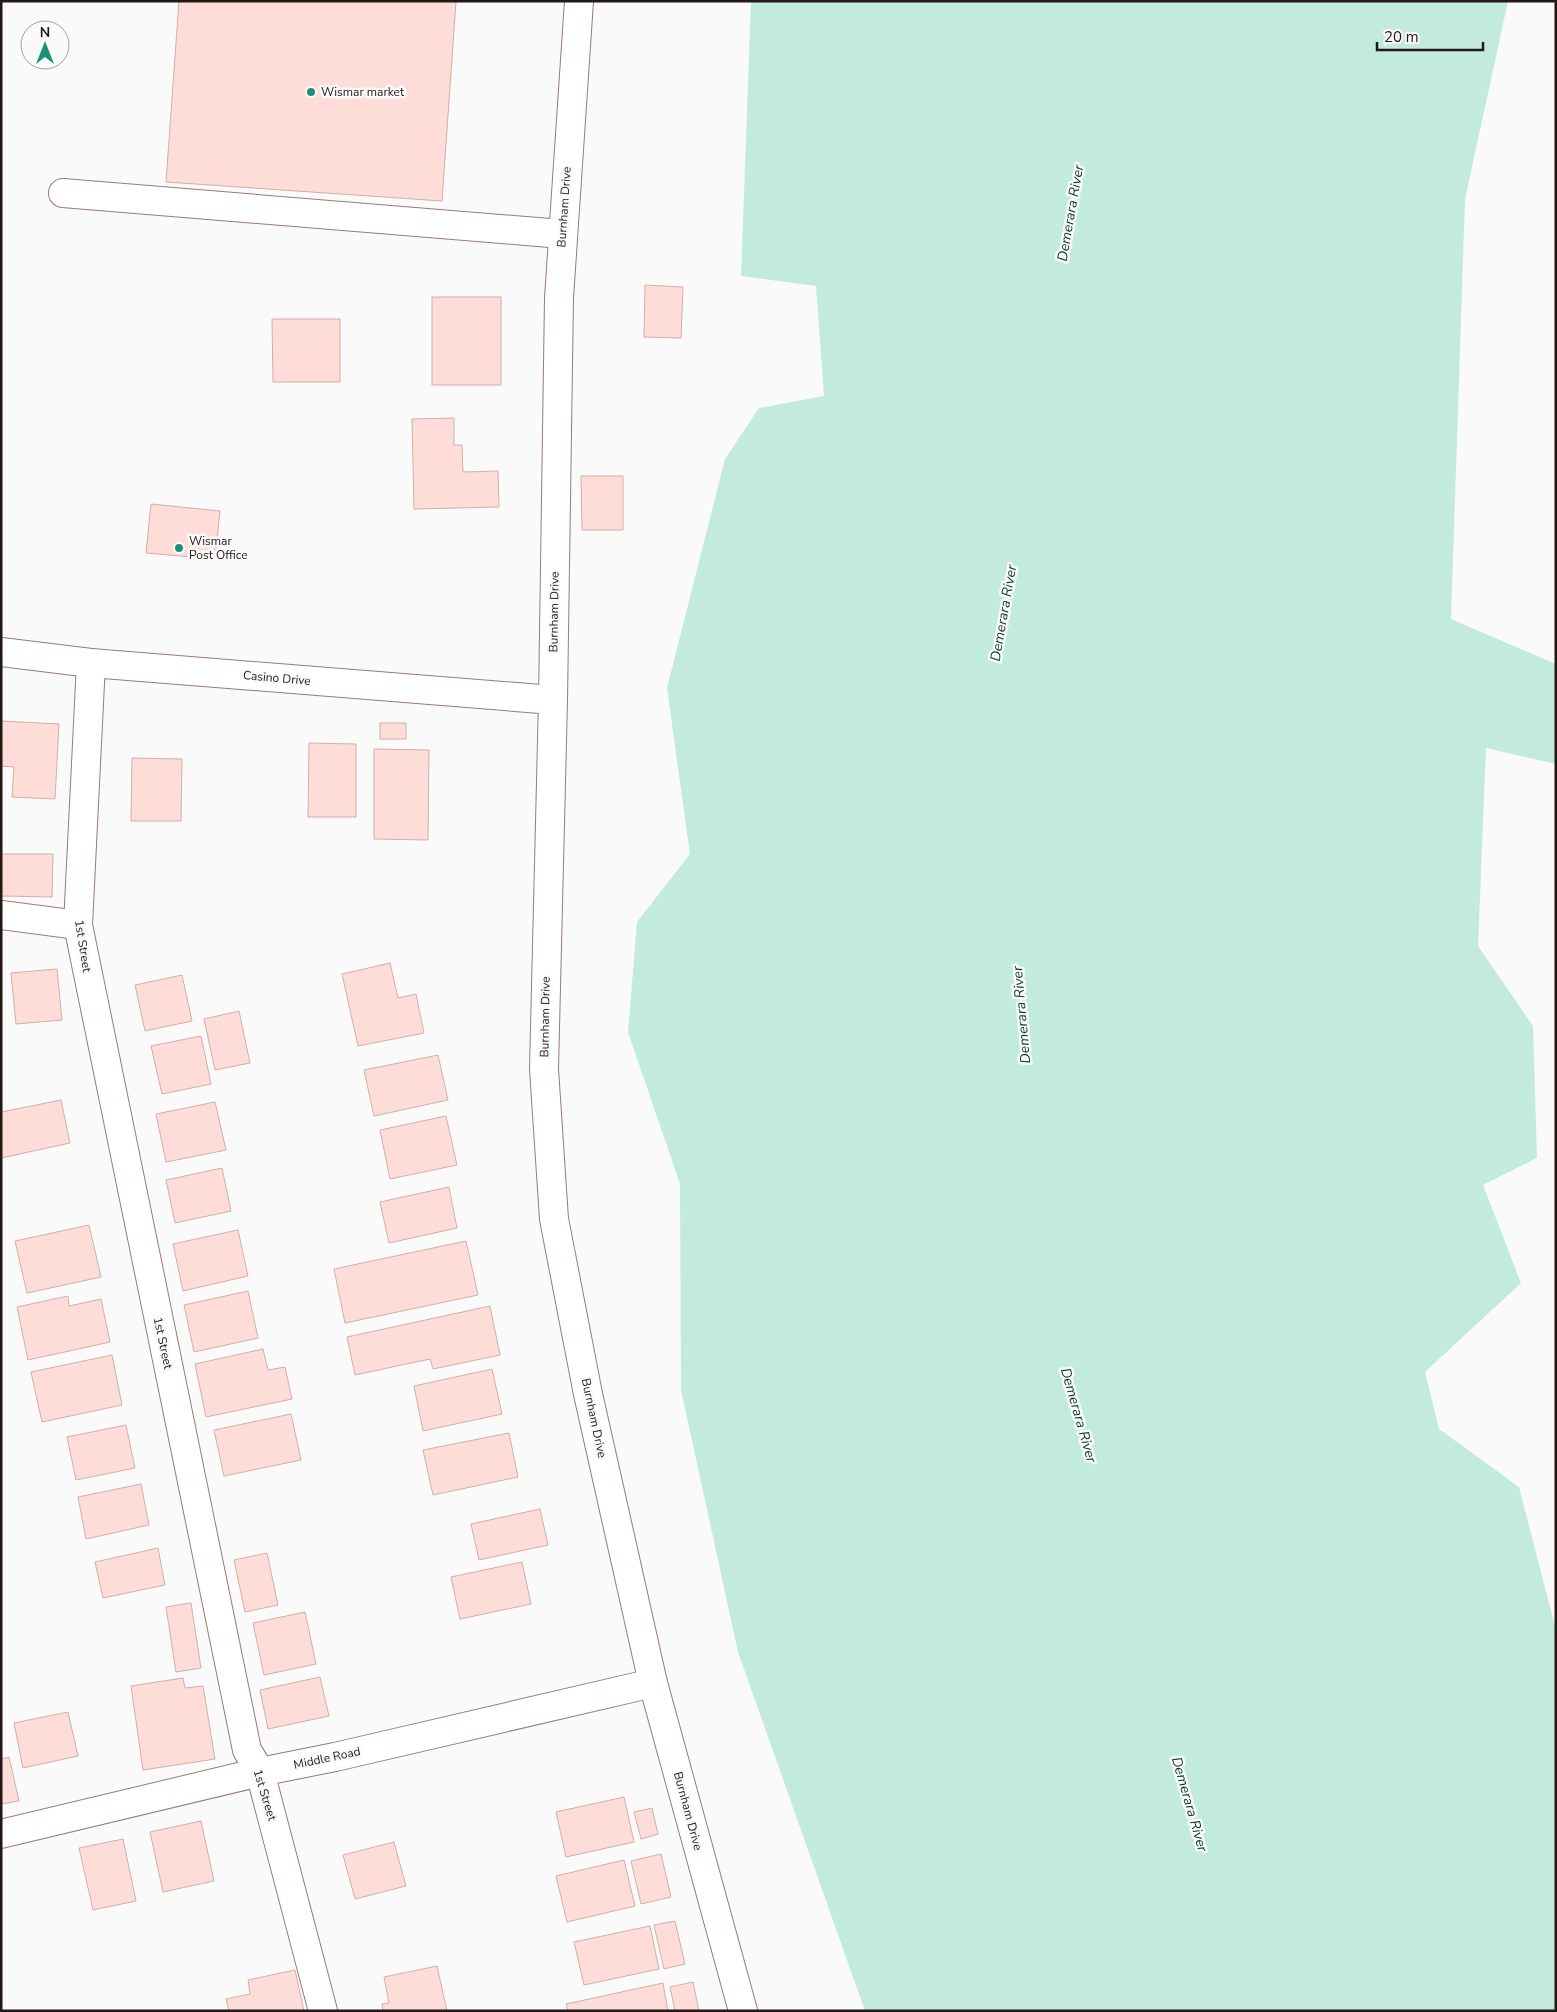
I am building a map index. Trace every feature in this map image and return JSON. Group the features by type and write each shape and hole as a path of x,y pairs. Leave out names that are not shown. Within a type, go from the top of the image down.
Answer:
{"street":[{"name":"Burnham Drive","path":"579,1 559,298 553,700 544,1069 554,1219 588,1394 653,1683 743,2011"},
{"path":"63,193 562,234"},
{"name":"Casino Drive","path":"1,652 91,663 553,700"},
{"name":"1st Street","path":"91,663 78,925 247,1750 260,1772 323,2011"},
{"path":"1,915 78,925"},
{"name":"Middle Road","path":"1,1834 260,1772 345,1755 653,1683"}],"water":[{"name":"Demerara River","path":"751,1 1508,1 1465,199 1451,619 1556,664 1556,764 1486,748 1478,946 1533,1026 1537,1158 1483,1185 1521,1283 1425,1372 1439,1429 1519,1487 1556,1630 1556,2011 865,2011 738,1652 681,1390 680,1184 628,1032 637,922 690,854 667,688 725,459 759,408 824,396 816,286 741,276"}],"building":[{"name":"Wismar market","path":"179,1 456,1 442,201 166,182"},
{"path":"645,285 683,287 681,338 644,337"},
{"path":"432,297 501,297 501,385 432,385"},
{"path":"272,319 340,319 340,382 273,382"},
{"path":"454,418 454,445 462,445 463,472 498,471 499,507 414,509 412,419"},
{"path":"581,476 623,476 623,530 582,530"},
{"path":"151,504 220,511 215,559 146,553"},
{"path":"1,721 59,724 55,799 12,797 14,767 1,766"},
{"path":"380,723 406,723 406,739 380,739"},
{"path":"309,743 356,744 356,817 308,817"},
{"path":"374,749 429,750 428,840 374,839"},
{"path":"132,758 182,759 181,821 131,821"},
{"path":"1,854 53,854 52,897 1,896"},
{"path":"390,963 398,998 416,994 424,1033 358,1046 342,974"},
{"path":"57,969 62,1020 16,1024 11,973"},
{"path":"182,975 192,1021 145,1031 135,985"},
{"path":"239,1011 250,1063 215,1070 204,1019"},
{"path":"201,1036 211,1084 162,1094 151,1046"},
{"path":"438,1055 448,1100 374,1116 364,1070"},
{"path":"61,1100 70,1143 1,1158 1,1112"},
{"path":"215,1102 226,1150 166,1162 156,1114"},
{"path":"446,1116 457,1165 390,1179 380,1130"},
{"path":"222,1168 231,1211 175,1223 166,1180"},
{"path":"449,1187 457,1228 389,1243 380,1202"},
{"path":"89,1225 101,1277 27,1293 15,1241"},
{"path":"238,1230 248,1276 183,1291 173,1244"},
{"path":"466,1241 478,1295 345,1323 334,1269"},
{"path":"248,1291 258,1338 194,1352 184,1305"},
{"path":"68,1296 69,1306 101,1299 110,1342 28,1360 17,1307"},
{"path":"490,1306 500,1355 433,1369 430,1359 355,1375 347,1337"},
{"path":"263,1349 268,1370 285,1367 292,1399 206,1417 195,1364"},
{"path":"112,1355 122,1405 42,1422 31,1372"},
{"path":"492,1369 502,1414 423,1431 414,1386"},
{"path":"291,1414 301,1460 224,1476 214,1430"},
{"path":"126,1425 135,1468 76,1480 67,1437"},
{"path":"509,1433 518,1477 433,1495 423,1450"},
{"path":"141,1484 149,1525 86,1539 78,1497"},
{"path":"540,1509 548,1545 479,1560 471,1524"},
{"path":"158,1548 165,1585 103,1598 95,1562"},
{"path":"267,1553 278,1605 245,1612 234,1560"},
{"path":"522,1562 531,1604 460,1619 451,1577"},
{"path":"191,1603 201,1668 176,1672 166,1607"},
{"path":"305,1612 316,1664 264,1675 253,1623"},
{"path":"320,1677 329,1716 268,1729 260,1690"},
{"path":"183,1678 185,1688 203,1686 215,1759 143,1770 131,1686"},
{"path":"68,1712 78,1756 23,1768 14,1723"},
{"path":"9,1757 19,1801 1,1804 1,1759"},
{"path":"624,1797 634,1842 566,1857 556,1812"},
{"path":"652,1808 658,1834 641,1839 634,1812"},
{"path":"201,1821 214,1881 163,1892 150,1832"},
{"path":"123,1839 136,1901 93,1910 79,1848"},
{"path":"394,1842 406,1886 355,1899 343,1855"},
{"path":"661,1854 671,1897 641,1904 631,1861"},
{"path":"624,1860 635,1906 567,1922 556,1876"},
{"path":"675,1921 685,1964 664,1969 654,1925"},
{"path":"650,1926 659,1969 584,1985 574,1942"},
{"path":"437,1966 447,2011 383,2011 382,2004 389,2003 384,1977"},
{"path":"295,1970 304,2011 229,2011 226,1999 250,1994 248,1980"},
{"path":"693,1982 699,2011 675,2011 670,1987"},
{"path":"663,1983 668,2011 568,2011 566,2004"}],"place":[{"name":"Wismar market","path":"311,92"},
{"name":"Wismar Post Office","path":"179,548"}]}
